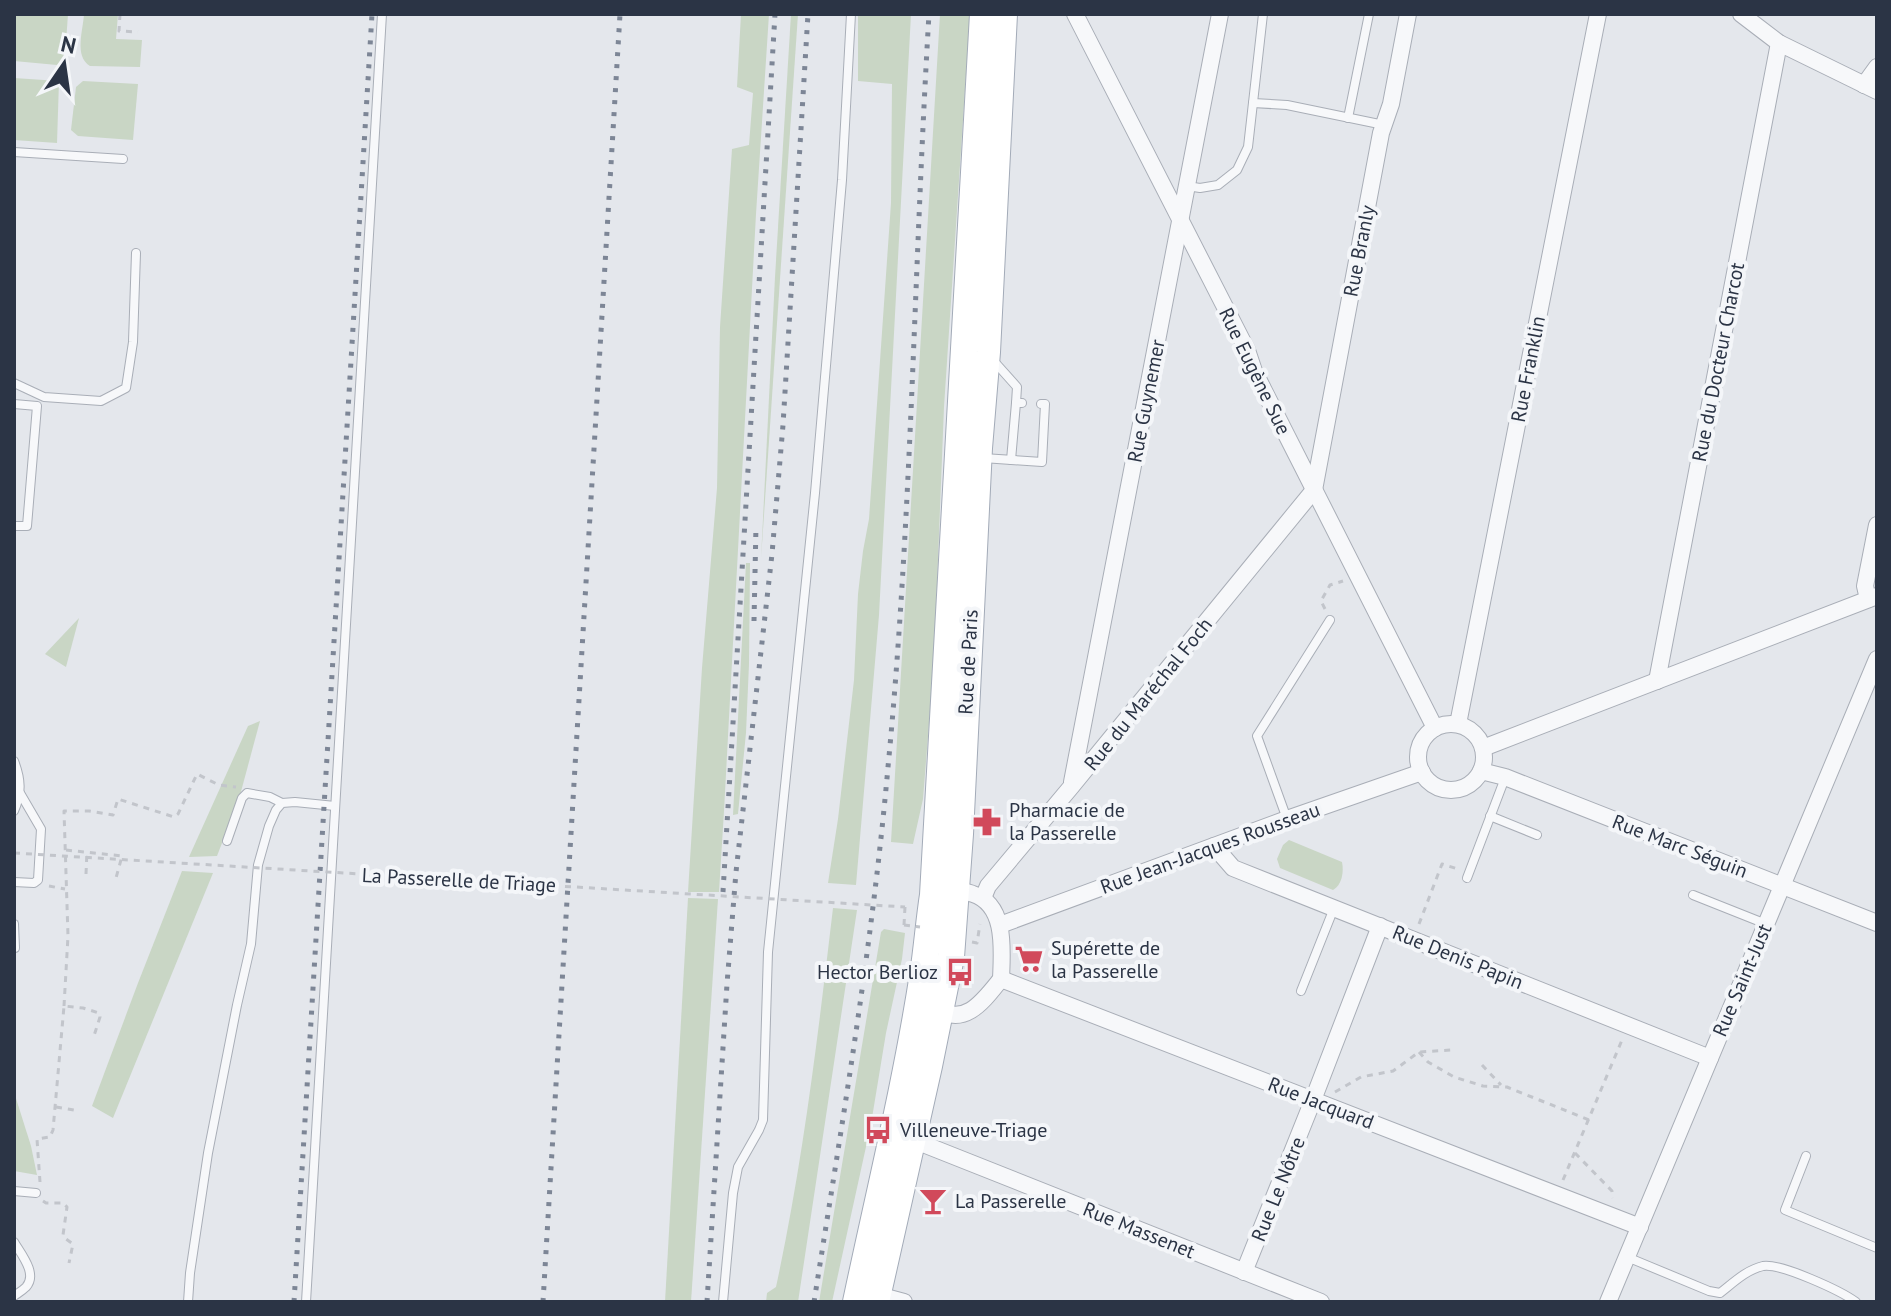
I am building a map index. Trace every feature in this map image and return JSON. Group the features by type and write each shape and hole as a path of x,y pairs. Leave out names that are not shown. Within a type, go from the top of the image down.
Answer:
{"main road":[{"name":"Rue de Paris","path":"870,1300 894,1126 919,994 983,14"},
{"name":"Rue de Paris","path":"870,1300 913,1140 951,957 926,900 978,457 987,352 1004,14"}],"street":[{"name":"Rue Eugène Sue","path":"1075,14 1435,728"},
{"name":"Rue Guynemer","path":"1071,787 1220,14"},
{"name":"Rue Branly","path":"1314,490 1408,14"},
{"name":"Rue Franklin","path":"1458,724 1598,14"},
{"path":"1741,14 1779,43 1871,88 1877,67"},
{"name":"Rue du Docteur Charcot","path":"1657,681 1779,43"},
{"name":"Rue du Maréchal Foch","path":"983,898 988,886 1314,490"},
{"path":"1483,748 1872,597 1865,586 1877,525"},
{"name":"Rue Saint-Just","path":"1608,1302 1877,659"},
{"path":"1458,724 1474,732 1485,756 1475,780 1467,786 1446,790 1428,781 1418,762 1418,752 1427,734 1435,728 1458,724"},
{"name":"Rue Marc Séguin","path":"1481,771 1505,777 1877,923"},
{"name":"Rue Jean-Jacques Rousseau","path":"1000,925 1422,772"},
{"name":"Rue Denis Papin","path":"1214,846 1233,868 1710,1058"},
{"path":"919,994 940,1011 956,1016 975,1008 1001,979 1000,925 983,898 926,900"},
{"name":"Rue Le Nôtre","path":"1244,1272 1319,1102 1380,926"},
{"name":"Rue Jacquard","path":"1001,979 1640,1227"},
{"name":"Rue Massenet","path":"913,1140 1321,1302"},
{"path":"870,1300 904,1302"}],"lane":[{"path":"306,1302 382,14"},
{"path":"723,1302 738,1167 763,1120 768,952 817,477 842,180 851,14"},
{"path":"1187,186 1200,188 1218,185 1237,170 1248,147 1263,14"},
{"path":"1348,118 1369,14"},
{"path":"1253,103 1287,105 1384,125"},
{"path":"14,152 123,159"},
{"path":"14,383 44,397 101,401 126,388 133,342 136,253"},
{"path":"987,352 1017,387 1017,433 1011,460"},
{"path":"14,526 27,526 37,406 44,397"},
{"path":"14,404 37,406"},
{"path":"978,457 1042,462 1041,434 1045,404 1041,404"},
{"path":"1287,819 1257,736 1330,620"},
{"path":"14,761 19,774 20,793 14,811"},
{"path":"1468,875 1505,777"},
{"path":"14,882 34,883 38,880 42,838 39,824 20,793"},
{"path":"227,841 242,798 247,793 270,797 282,803 335,806"},
{"path":"188,1302 208,1153 253,935 258,865 269,826 282,803"},
{"path":"1490,816 1537,835"},
{"path":"1693,895 1766,924"},
{"path":"1301,991 1334,908"},
{"path":"14,924 15,948"},
{"path":"1806,1156 1785,1210 1877,1248"},
{"path":"14,1191 39,1192"},
{"path":"14,1242 26,1261 30,1275 26,1287 14,1296"},
{"path":"1627,1257 1719,1298 1745,1273 1765,1265 1842,1292 1856,1302"}],"path":[{"path":"120,14 119,31 138,32"},
{"path":"1330,620 1321,601 1330,585 1358,575"},
{"path":"69,1263 73,1244 63,1235 67,1207 63,1203 44,1203 39,1192 37,1139 50,1137 56,1107 68,936 64,811 113,815 118,799 174,817 197,774 219,785 236,787 247,793"},
{"path":"66,850 122,856 116,878"},
{"path":"86,874 87,851"},
{"name":"La Passerelle de Triage","path":"14,853 926,900"},
{"path":"1413,939 1442,864 1468,875"},
{"path":"920,927 904,925 926,900"},
{"path":"979,932 978,941 983,944 984,936"},
{"path":"64,1006 99,1013 93,1039"},
{"path":"1556,1195 1628,1025"},
{"path":"1319,1102 1361,1077 1393,1071 1419,1052 1452,1050"},
{"path":"1419,1052 1428,1062 1454,1077 1483,1086 1521,1091 1589,1120"},
{"path":"1482,1065 1502,1087"},
{"path":"56,1107 74,1110"},
{"path":"1575,1153 1612,1191 1608,1215"}],"green space":[{"path":"14,14 68,14 65,57 57,65 14,61"},
{"path":"84,14 118,14 116,39 142,40 140,67 90,66 85,62 81,50"},
{"path":"741,14 769,14 724,811 719,892 688,892 717,488 720,327 732,149 749,145 753,93 737,87"},
{"path":"791,14 798,14 761,559 775,277"},
{"path":"858,14 911,14 879,615 856,885 828,883 854,680 858,594 869,519 891,203 892,84 858,81"},
{"path":"940,14 970,14 944,407 934,661 923,799 913,844 891,842"},
{"path":"14,78 59,81 57,143 14,140"},
{"path":"83,81 138,84 133,140 78,136 71,130 76,87"},
{"path":"746,563 750,563 746,733 738,814 733,815"},
{"path":"79,618 66,667 45,654"},
{"path":"260,721 239,799 217,856 189,857 248,726"},
{"path":"1289,840 1342,862 1342,878 1336,888 1333,890 1280,868 1277,859 1283,845"},
{"path":"182,871 213,873 113,1118 92,1106"},
{"path":"688,898 718,899 691,1302 665,1302"},
{"path":"833,908 857,910 798,1302 766,1302 767,1293 776,1287 802,1146"},
{"path":"884,929 905,933 902,959 871,1124 832,1302 819,1302 881,932"},
{"path":"14,1092 31,1146 37,1175 14,1171"}],"railway":[{"path":"294,1302 372,14"},
{"path":"543,1302 620,14"},
{"path":"723,892 775,14"},
{"path":"707,1302 736,872 772,554 783,425 808,14"},
{"path":"814,1302 865,968 888,767 908,485 929,14"},
{"path":"754,621 756,525"}],"place":[{"name":"Pharmacie de la Passerelle","path":"987,822"},
{"name":"Supérette de la Passerelle","path":"1029,959"},
{"name":"Hector Berlioz","path":"960,972"},
{"name":"Villeneuve-Triage","path":"878,1130"},
{"name":"La Passerelle","path":"933,1201"}]}
